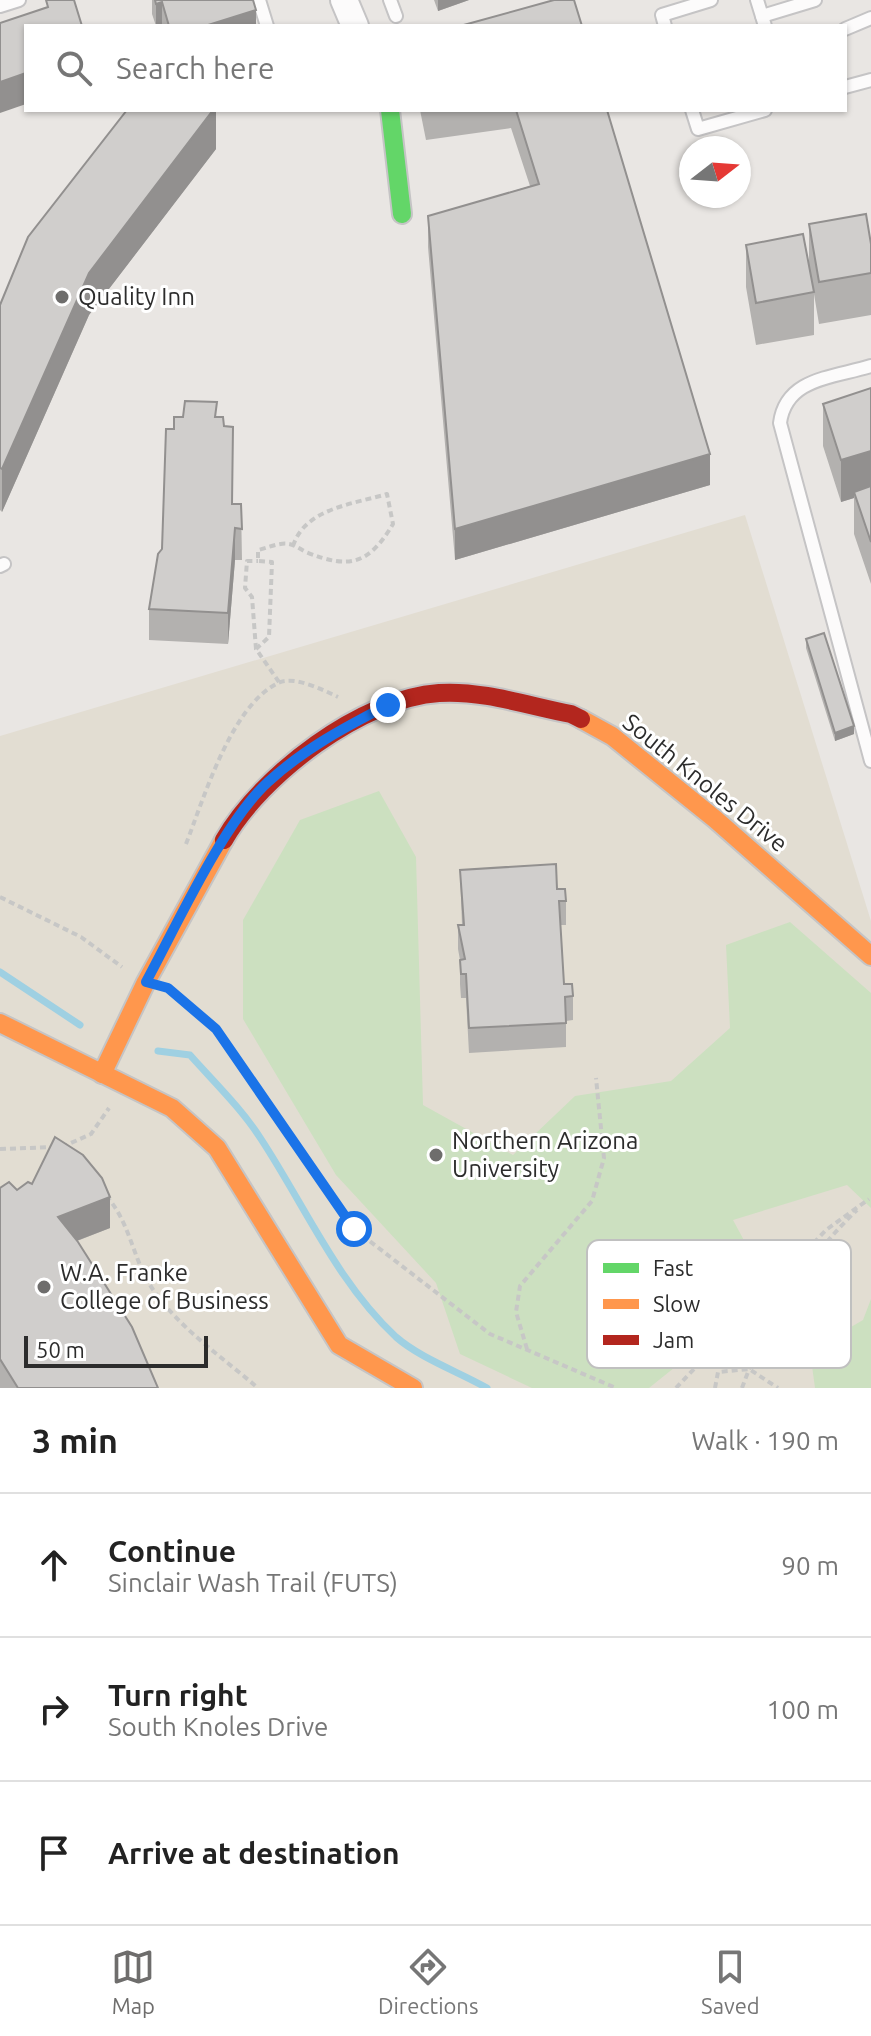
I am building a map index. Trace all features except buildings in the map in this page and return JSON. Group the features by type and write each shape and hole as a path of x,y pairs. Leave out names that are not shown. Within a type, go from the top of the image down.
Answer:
{"street":[{"path":"344,0 354,24"},
{"path":"390,112 402,214"},
{"name":"South Knoles Drive","path":"102,1074 146,982 234,823 266,783 341,729 388,705 438,693 480,696 571,714 612,736 703,809 871,956"},
{"path":"0,1023 172,1108 217,1148 339,1345 413,1388"}],"lane":[{"path":"0,6 19,0"},
{"path":"259,0 266,24"},
{"path":"390,0 396,16"},
{"path":"664,24 662,15 711,0"},
{"path":"757,0 764,21 815,0"},
{"path":"847,28 871,18"},
{"path":"847,86 871,80"},
{"path":"693,112 698,129 758,112"},
{"path":"871,366 793,390 782,406 780,423 871,761"}],"path":[{"path":"258,561 258,550 286,543 293,546 337,562 359,561 379,547 393,524 387,494 312,517 296,536 293,546"},
{"path":"256,649 269,637 272,562 247,561 245,588 252,597 256,649 279,682"},
{"path":"181,857 229,739 252,705 279,682 293,681 338,697"},
{"path":"0,897 81,937 109,960 146,982 168,988 216,1029 354,1229 490,1334 616,1388"},
{"path":"527,1349 516,1312 520,1286 592,1201 604,1158 596,1078"},
{"path":"0,1149 64,1147 91,1134 112,1104"},
{"path":"50,1147 56,1153"},
{"path":"103,1192 112,1202 148,1282 165,1307 258,1388"},
{"path":"829,1240 870,1198"},
{"path":"817,1240 870,1198"},
{"path":"676,1388 695,1368"},
{"path":"715,1388 718,1372 749,1369 778,1388"},
{"path":"742,1388 749,1369"}],"shaded area":[{"name":"Northern Arizona University","path":"745,515 871,921 871,1388 0,1388 0,736"}],"green space":[{"path":"379,791 416,857 423,1105 513,1155 575,1096 671,1081 730,1028 726,945 790,922 871,993 871,1208 847,1185 733,1220 744,1240 587,1240 587,1368 674,1368 649,1388 532,1388 460,1354 436,1283 336,1175 243,1019 243,920 300,820"},
{"path":"871,1299 871,1388 815,1388 812,1368 851,1368 851,1327 863,1320"}],"waterway":[{"path":"0,972 80,1025"},
{"path":"158,1051 190,1055 237,1106 277,1164 339,1268 396,1337 428,1358 487,1388"}],"traffic: fast":[{"path":"390,112 402,214"}],"traffic: slow":[{"path":"581,719 612,736 715,819 871,956"},
{"path":"102,1074 146,982 224,840"},
{"path":"0,1023 172,1108 217,1148 339,1345 413,1388"}],"traffic: jam":[{"path":"224,840 262,790 316,744 378,709 409,698 439,693 472,694 571,714 581,719"}],"place":[{"name":"Quality Inn","path":"62,297"},
{"name":"Northern Arizona University","path":"436,1155"},
{"name":"W.A. Franke College of Business","path":"44,1287"}],"route":[{"path":"354,1229 216,1029 168,988 146,982 234,823 266,783 308,750 388,705"}]}
